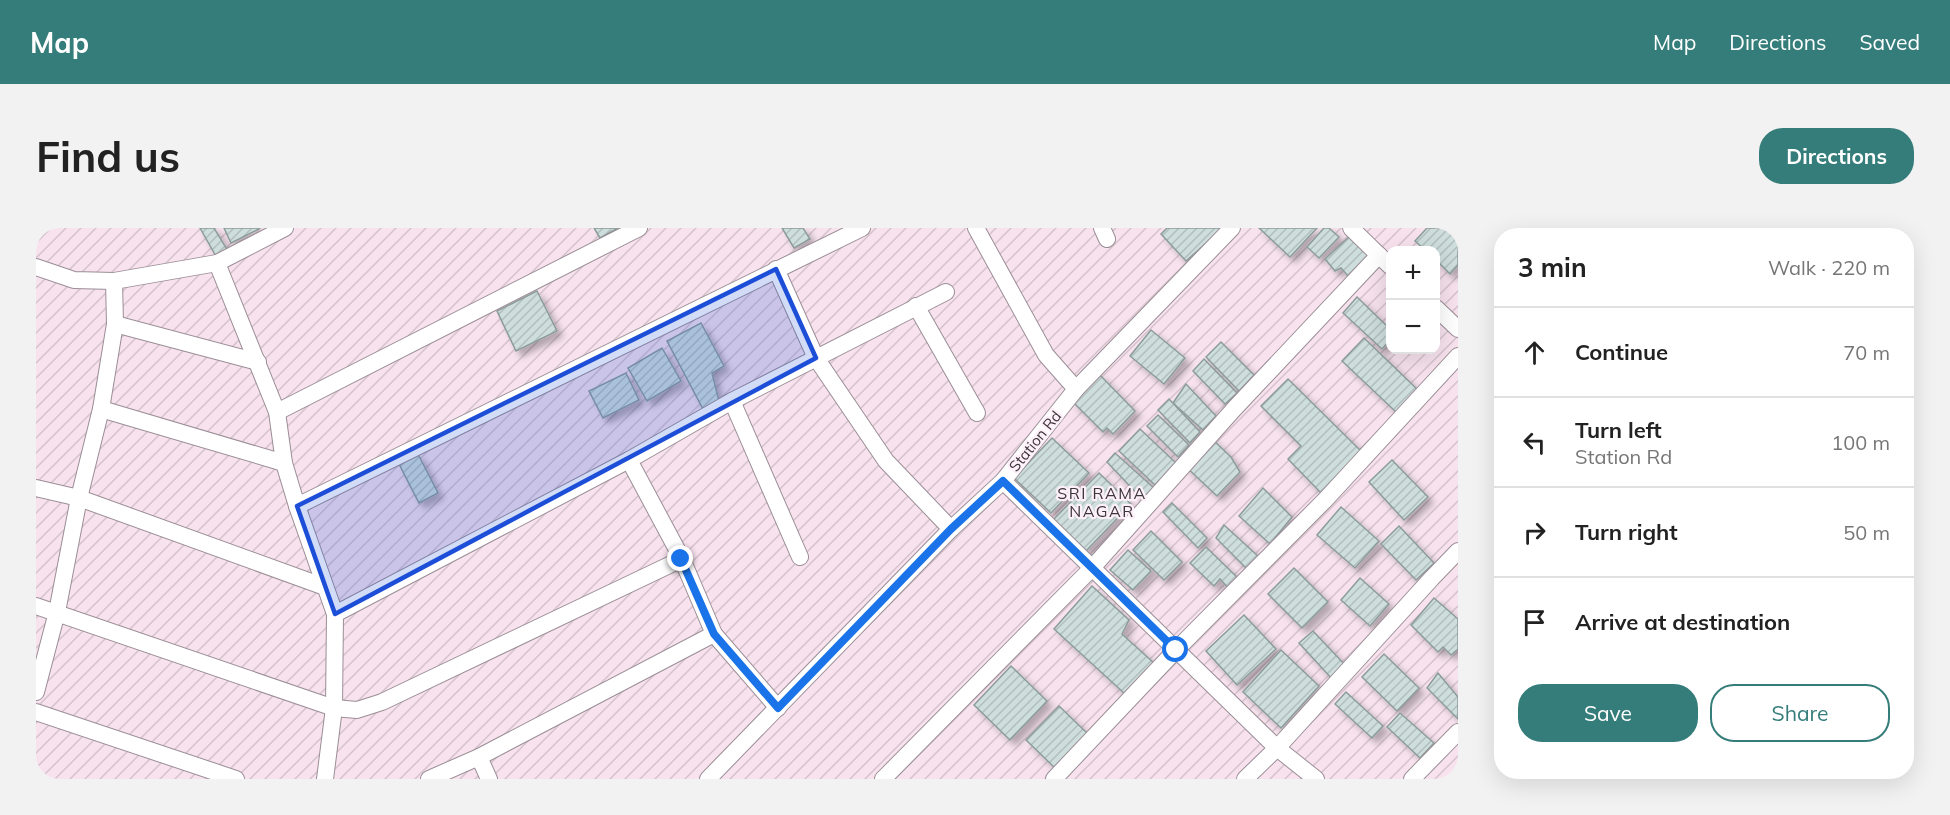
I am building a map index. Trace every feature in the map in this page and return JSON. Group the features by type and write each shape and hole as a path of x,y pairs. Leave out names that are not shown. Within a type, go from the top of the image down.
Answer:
{"street":[{"path":"36,267 74,280 114,281 217,263 285,228"},
{"path":"277,412 639,228"},
{"path":"297,506 862,228"},
{"path":"976,228 1046,355 1076,389"},
{"name":"Station Rd","path":"708,779 951,529 1003,481 1076,389 1232,228"},
{"path":"883,779 1092,568 1234,409 1385,260 1351,228"},
{"path":"217,263 277,412 284,463 334,614 334,708 325,779"},
{"path":"776,269 816,358 886,461 951,529"},
{"path":"36,692 57,612 79,498 101,410 115,324 114,281"},
{"path":"334,614 629,460 732,401 946,292"},
{"path":"916,306 976,413"},
{"path":"1440,312 1458,329"},
{"path":"115,324 258,362"},
{"path":"1054,779 1176,650 1326,500 1458,356"},
{"path":"732,401 800,556"},
{"path":"101,410 284,463"},
{"path":"629,460 681,559 714,634 778,708"},
{"path":"1003,481 1277,748 1316,779"},
{"path":"36,488 79,498 325,587"},
{"path":"1245,779 1277,748 1458,551"},
{"path":"36,606 334,708 357,710 382,702 681,559"},
{"path":"429,779 479,757 714,634"},
{"path":"36,712 236,779"},
{"path":"1412,779 1458,732"},
{"path":"479,757 489,779"}],"highlighted area":[{"path":"776,269 816,358 335,614 297,506"}],"shaded area":[{"path":"36,228 1458,228 1458,779 36,779"}],"building":[{"path":"200,228 214,228 228,251 217,258"},
{"path":"224,228 259,228 259,229 231,243"},
{"path":"594,228 618,228 600,238"},
{"path":"782,228 803,228 810,239 794,248"},
{"path":"1167,228 1223,228 1186,261 1161,234"},
{"path":"1259,228 1317,228 1290,257"},
{"path":"1324,228 1329,228 1339,237 1319,258 1307,247"},
{"path":"1427,228 1458,228 1458,265 1450,274 1440,264 1440,246 1421,246 1415,241"},
{"path":"1350,236 1369,256 1348,276 1341,268 1335,271 1325,259"},
{"path":"537,291 557,331 516,351 497,311"},
{"path":"1357,297 1386,325 1386,344 1382,349 1343,313"},
{"path":"701,323 724,366 712,373 719,401 703,409 667,341"},
{"path":"1151,330 1185,358 1164,384 1130,356"},
{"path":"1364,338 1417,389 1396,412 1342,361"},
{"path":"1221,342 1254,375 1239,391 1206,357"},
{"path":"662,348 681,381 647,401 628,368"},
{"path":"1204,359 1237,393 1225,404 1193,371"},
{"path":"626,373 639,400 603,418 589,391"},
{"path":"1099,374 1135,411 1113,434 1107,428 1103,432 1072,401"},
{"path":"1288,379 1362,452 1321,493 1288,459 1301,446 1261,406"},
{"path":"1186,384 1216,416 1203,430 1173,403"},
{"path":"1169,399 1200,432 1190,443 1158,410"},
{"path":"1158,415 1189,445 1178,457 1147,426"},
{"path":"1140,429 1176,463 1155,485 1119,451"},
{"path":"1210,437 1231,457 1240,472 1217,496 1184,465"},
{"path":"1052,438 1089,473 1051,513 1014,478"},
{"path":"1115,453 1155,489 1143,500 1107,462"},
{"path":"418,454 438,493 419,503 399,464"},
{"path":"1392,460 1428,497 1404,520 1369,482"},
{"path":"1099,473 1131,504 1086,551 1053,520"},
{"path":"1263,488 1292,517 1270,544 1239,516"},
{"path":"1172,503 1207,538 1198,548 1163,512"},
{"path":"1341,507 1379,541 1355,568 1317,535"},
{"path":"1224,525 1259,557 1246,568 1216,538"},
{"path":"1399,526 1434,563 1416,580 1381,544"},
{"path":"1151,531 1182,562 1164,580 1133,550"},
{"path":"1206,547 1240,580 1230,590 1220,579 1214,586 1190,563"},
{"path":"1128,550 1151,571 1133,590 1110,570"},
{"path":"1294,568 1328,602 1302,628 1268,594"},
{"path":"1360,578 1389,604 1370,626 1341,600"},
{"path":"1092,586 1129,620 1122,634 1154,663 1125,694 1054,629"},
{"path":"1434,598 1458,619 1458,649 1451,655 1443,647 1438,652 1411,625"},
{"path":"1244,615 1276,649 1237,685 1206,651"},
{"path":"1313,631 1347,667 1333,680 1299,643"},
{"path":"1281,650 1319,686 1281,728 1243,692"},
{"path":"1384,654 1419,688 1397,711 1362,677"},
{"path":"1011,666 1047,701 1010,740 974,705"},
{"path":"1438,673 1458,697 1458,719 1427,688"},
{"path":"1346,692 1383,726 1372,738 1335,704"},
{"path":"1059,706 1087,733 1055,768 1026,740"},
{"path":"1400,713 1434,743 1420,758 1387,727"}],"district":[{"name":"SRI RAMA NAGAR","path":"1102,502"}],"route":[{"path":"681,559 714,634 778,708 951,529 1003,481 1176,650"}]}
